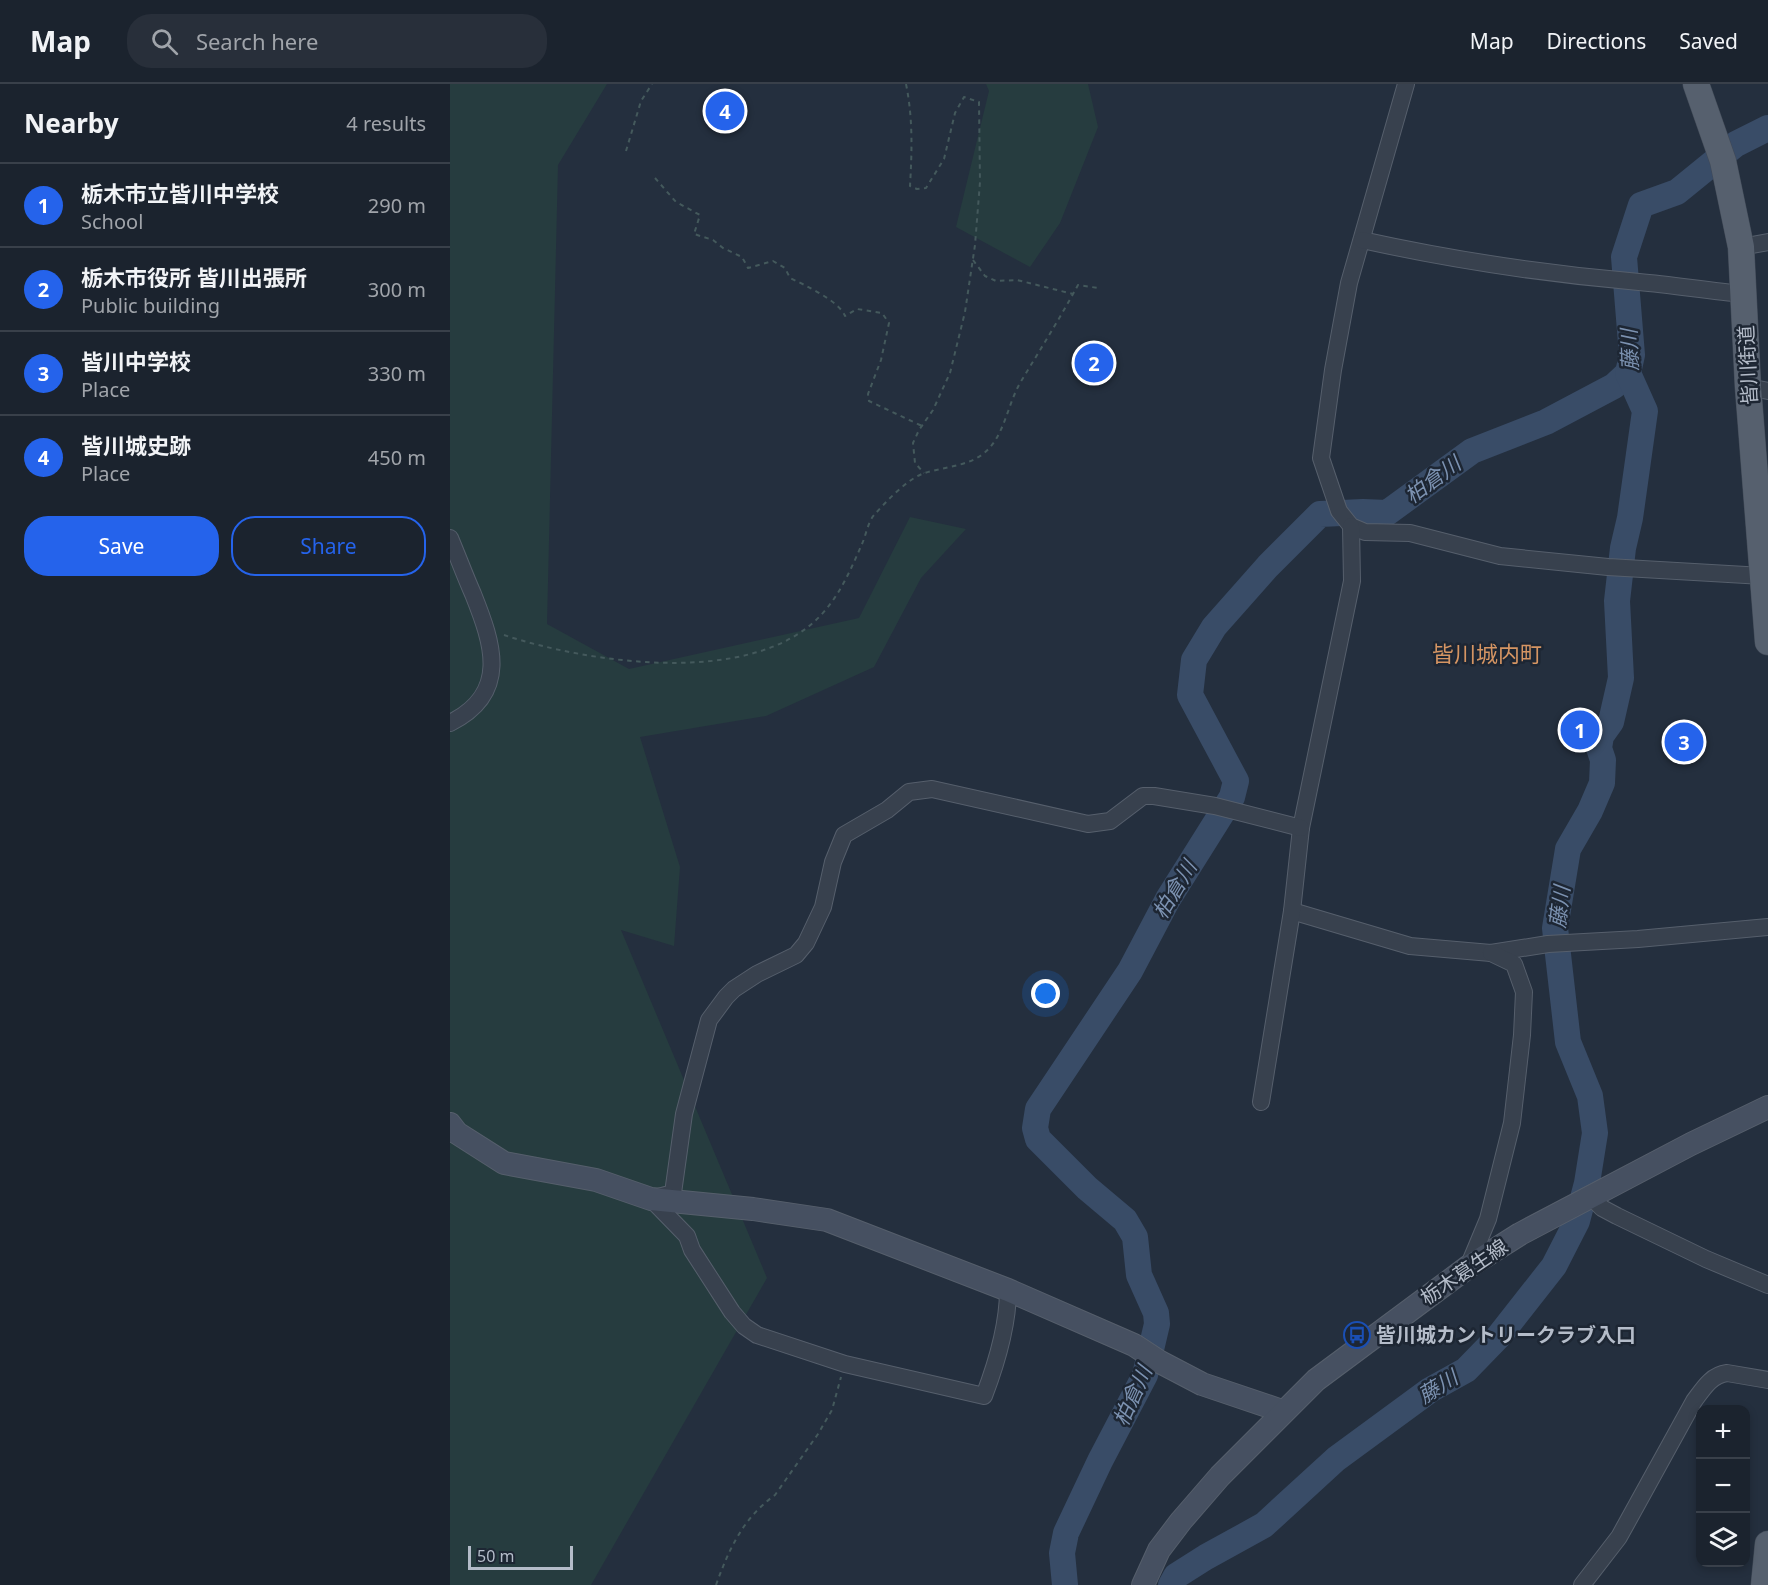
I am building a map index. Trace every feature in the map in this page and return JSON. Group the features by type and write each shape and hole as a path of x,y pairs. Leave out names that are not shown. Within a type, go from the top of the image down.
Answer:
{"main road":[{"name":"皆川街道","path":"1702,88 1720,153 1741,247 1744,294 1758,389 1763,576 1768,642"},
{"path":"1766,1578 1768,1544"}],"street":[{"path":"1406,84 1349,283 1333,370 1321,458 1339,512 1351,526 1365,532 1410,533 1500,556 1608,567 1763,576"},
{"path":"1362,240 1541,272 1744,294"},
{"path":"1741,247 1768,243"},
{"path":"1261,1102 1292,911 1300,828 1352,581 1351,526"},
{"path":"450,538 487,630 492,664 487,689 476,703 450,723"},
{"path":"651,1199 672,1192 684,1114 709,1020 734,989 796,955 806,943 824,906 833,862 844,835 887,810 909,792 932,789 1088,824 1110,821 1143,796 1215,806 1300,828"},
{"path":"1292,911 1410,946 1491,953 1555,944 1768,927"},
{"path":"1468,1267 1488,1219 1512,1123 1522,1035 1524,992 1518,973 1514,964 1491,953"},
{"name":"栃木葛生線","path":"1143,1585 1159,1550 1180,1521 1220,1476 1316,1380 1468,1267 1520,1234 1691,1144 1768,1107"},
{"path":"450,1124 457,1133 504,1163 596,1180 651,1199 753,1209 827,1220 1008,1290 1134,1345 1160,1362 1202,1384 1282,1412"},
{"path":"1593,1196 1602,1208 1617,1216 1706,1259 1768,1285"},
{"path":"651,1199 687,1236 692,1250 710,1281 744,1326 757,1335 845,1365 984,1396 996,1363 1008,1306 1008,1290"},
{"path":"1582,1585 1619,1537 1694,1401 1709,1382 1720,1374 1727,1373 1768,1380"}],"path":[{"path":"626,151 641,101 652,84"},
{"path":"906,84 912,111 910,186 917,189 926,188 944,159 955,114 964,97 980,102 980,182 973,260 965,312 950,373 933,410 913,443 915,464 924,474"},
{"path":"655,177 676,202 700,214 694,234 713,240 723,248 742,257 748,268 773,261 786,268 790,278 842,310 845,316 857,309 882,313 889,323 881,360 868,394 869,401 922,426"},
{"path":"973,260 986,276 996,281 1017,280 1073,294"},
{"path":"487,630 536,644 645,662 718,661 744,657 790,639 807,628 823,613 843,584 873,516 912,479 981,456 995,442 1019,384 1048,340 1078,285 1098,288"},
{"path":"716,1585 729,1550 740,1532 766,1502 775,1496 818,1434 832,1410 845,1365"}],"green space":[{"path":"450,84 607,84 558,165 547,624 629,669 859,618 910,517 966,529 921,578 874,667 766,716 640,737 680,867 674,946 621,930 767,1278 591,1585 450,1585"},
{"path":"986,84 1088,84 1098,127 1060,223 1030,267 956,227 989,91"}],"waterway":[{"name":"藤川","path":"1171,1585 1176,1576 1264,1525 1336,1459 1430,1390 1466,1370 1499,1336 1554,1266 1577,1221 1587,1183 1595,1133 1590,1096 1568,1042 1555,928 1568,849 1590,811 1602,783 1603,760 1599,748 1601,736 1611,722 1621,678 1617,601 1645,411 1628,373 1632,355 1624,257 1641,205 1677,192 1736,144 1768,128"},
{"name":"柏倉川","path":"1065,1585 1062,1553 1066,1533 1145,1375 1157,1324 1156,1313 1139,1275 1135,1237 1125,1220 1087,1188 1038,1139 1035,1128 1038,1109 1130,971 1168,899 1232,797 1236,781 1190,695 1194,660 1214,627 1268,566 1320,514 1387,513 1472,451 1546,422 1614,386 1628,373"}],"place":[{"name":"皆川城史跡","path":"725,111"},
{"name":"栃木市役所 皆川出張所","path":"1094,363"},
{"name":"栃木市立皆川中学校","path":"1580,730"},
{"name":"皆川中学校","path":"1684,742"},
{"name":"皆川城カントリークラブ入口","path":"1357,1335"}],"district":[{"name":"皆川城内町","path":"1487,654"}]}
